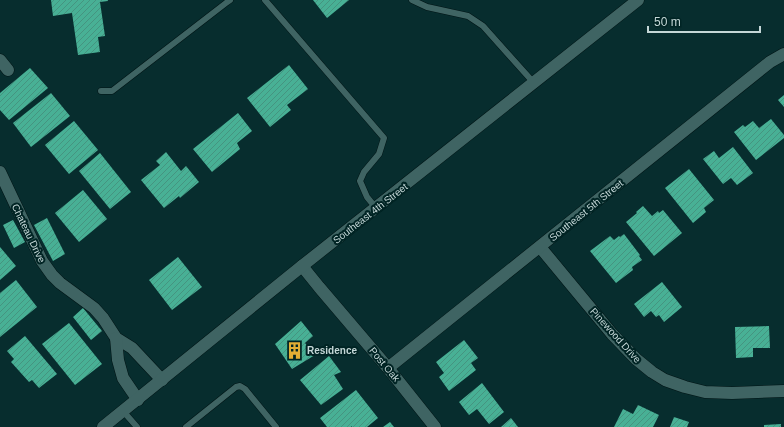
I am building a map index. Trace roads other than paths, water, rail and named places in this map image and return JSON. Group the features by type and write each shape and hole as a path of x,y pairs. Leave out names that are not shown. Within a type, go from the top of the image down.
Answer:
{"street":[{"name":"Southeast 4th Street","path":"103,427 302,266 638,0"},
{"name":"Southeast 5th Street","path":"388,368 764,67 784,54"},
{"path":"0,60 8,70"},
{"name":"Chateau Drive","path":"0,172 42,260 52,275 60,283 94,308 103,318 116,338 132,348 162,380"},
{"name":"Pinewood Drive","path":"540,247 612,334 636,359 665,380 705,392 732,393 784,391"},
{"name":"Post Oak","path":"302,266 388,368 435,427"},
{"name":"Chateau Drive","path":"116,338 118,360 123,378 138,400"}],"lane":[{"path":"101,91 112,91 230,0"},
{"path":"265,0 384,138 379,154 364,172 360,181 367,197 376,208"},
{"path":"412,0 427,7 468,16 478,22 534,83"},
{"path":"186,427 236,387 240,386 245,389 276,427"},
{"path":"123,411 137,427"}],"place":[{"name":"Residence","path":"294,350"}]}
